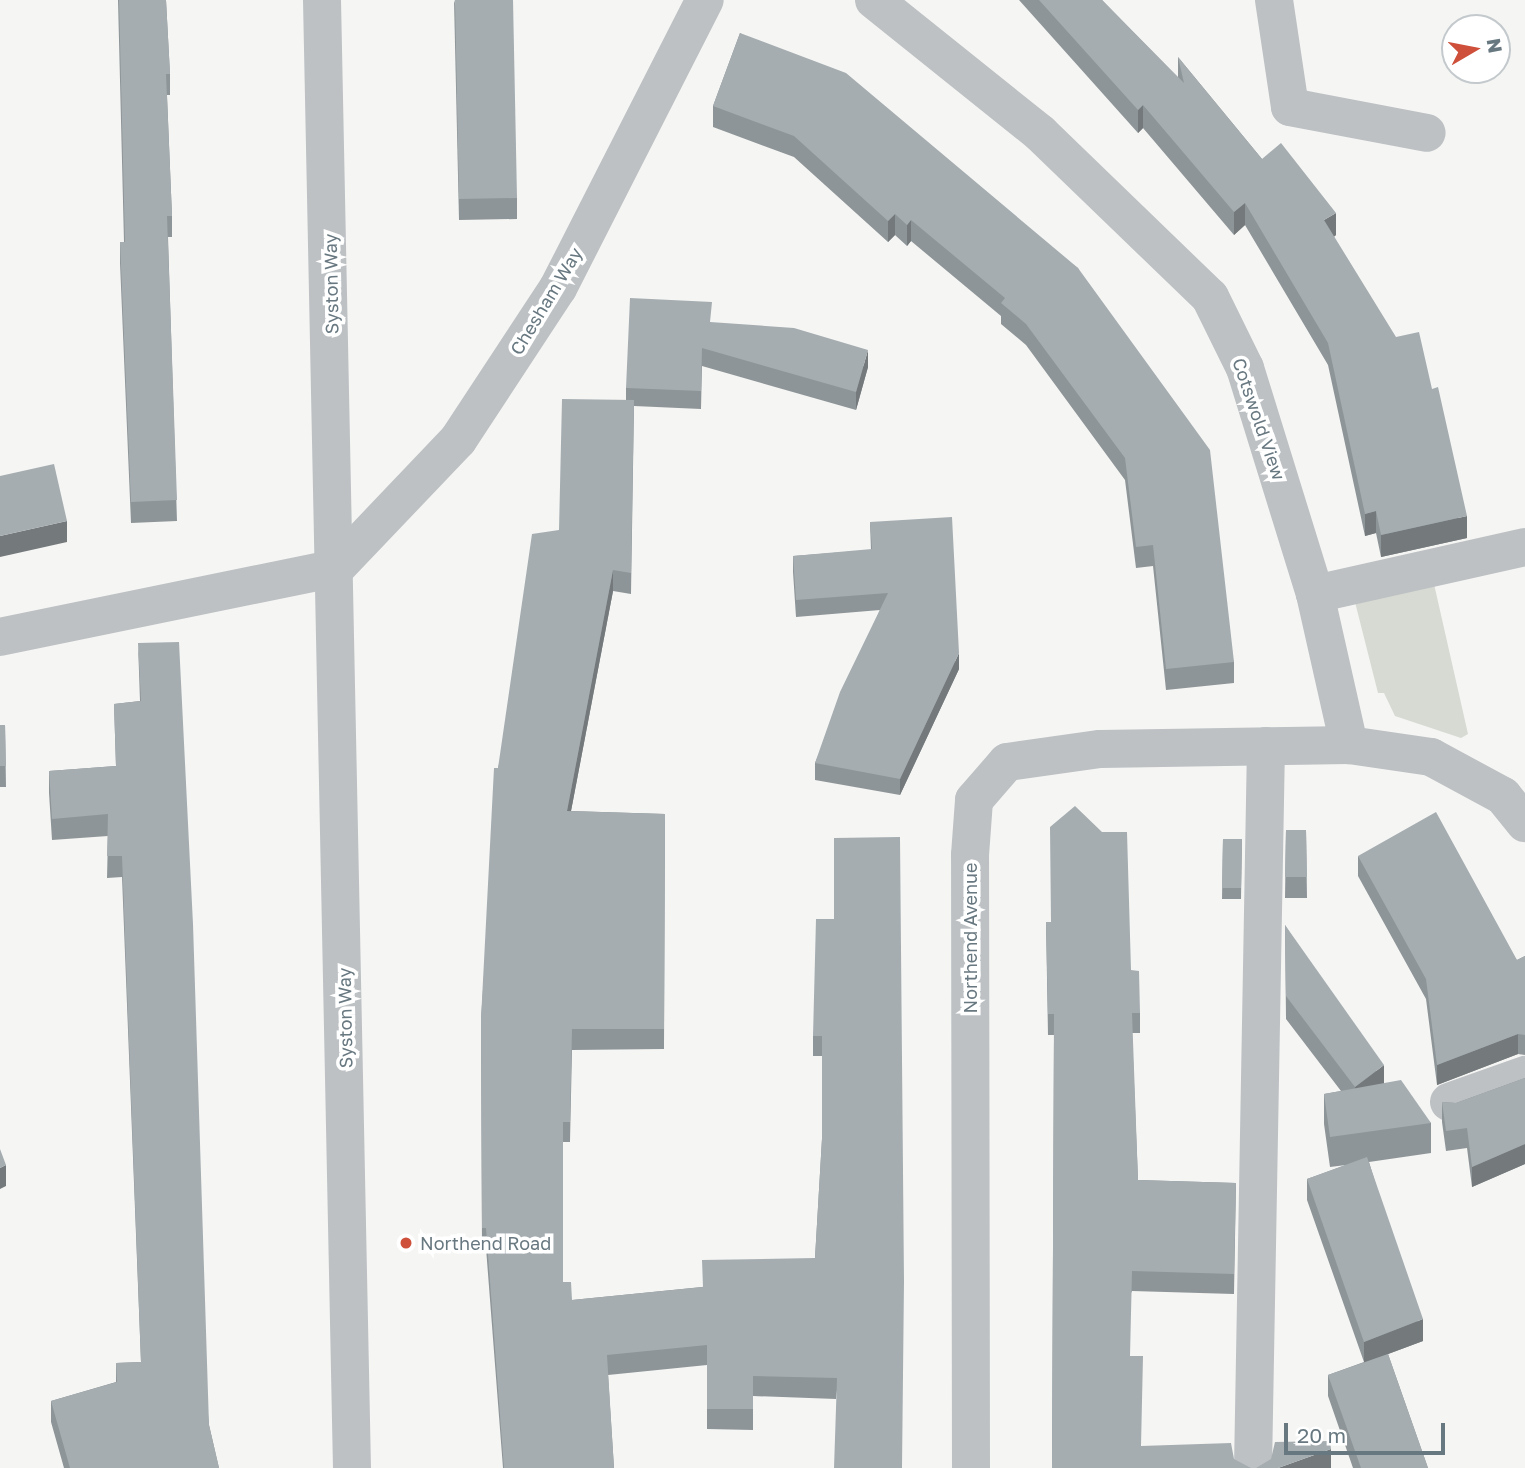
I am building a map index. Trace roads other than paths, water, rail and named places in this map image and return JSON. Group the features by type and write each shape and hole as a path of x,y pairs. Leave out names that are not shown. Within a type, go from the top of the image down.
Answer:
{"street":[{"name":"Syston Way","path":"322,0 336,568 352,1468"},
{"name":"Chesham Way","path":"336,568 458,440 558,288 705,0"},
{"name":"Cotswold View","path":"874,0 1040,133 1210,298 1245,368 1315,594 1349,745"},
{"path":"1274,0 1290,107 1427,133"},
{"path":"1315,594 1525,547"},
{"path":"0,637 336,568"},
{"path":"1349,745 1431,757 1503,796 1525,823"},
{"name":"Northend Avenue","path":"971,1468 970,855 974,800 1007,762 1100,750 1349,745"},
{"path":"1254,1468 1266,746"},
{"path":"1449,1102 1525,1075"}],"place":[{"name":"Northend Road","path":"406,1243"}]}
